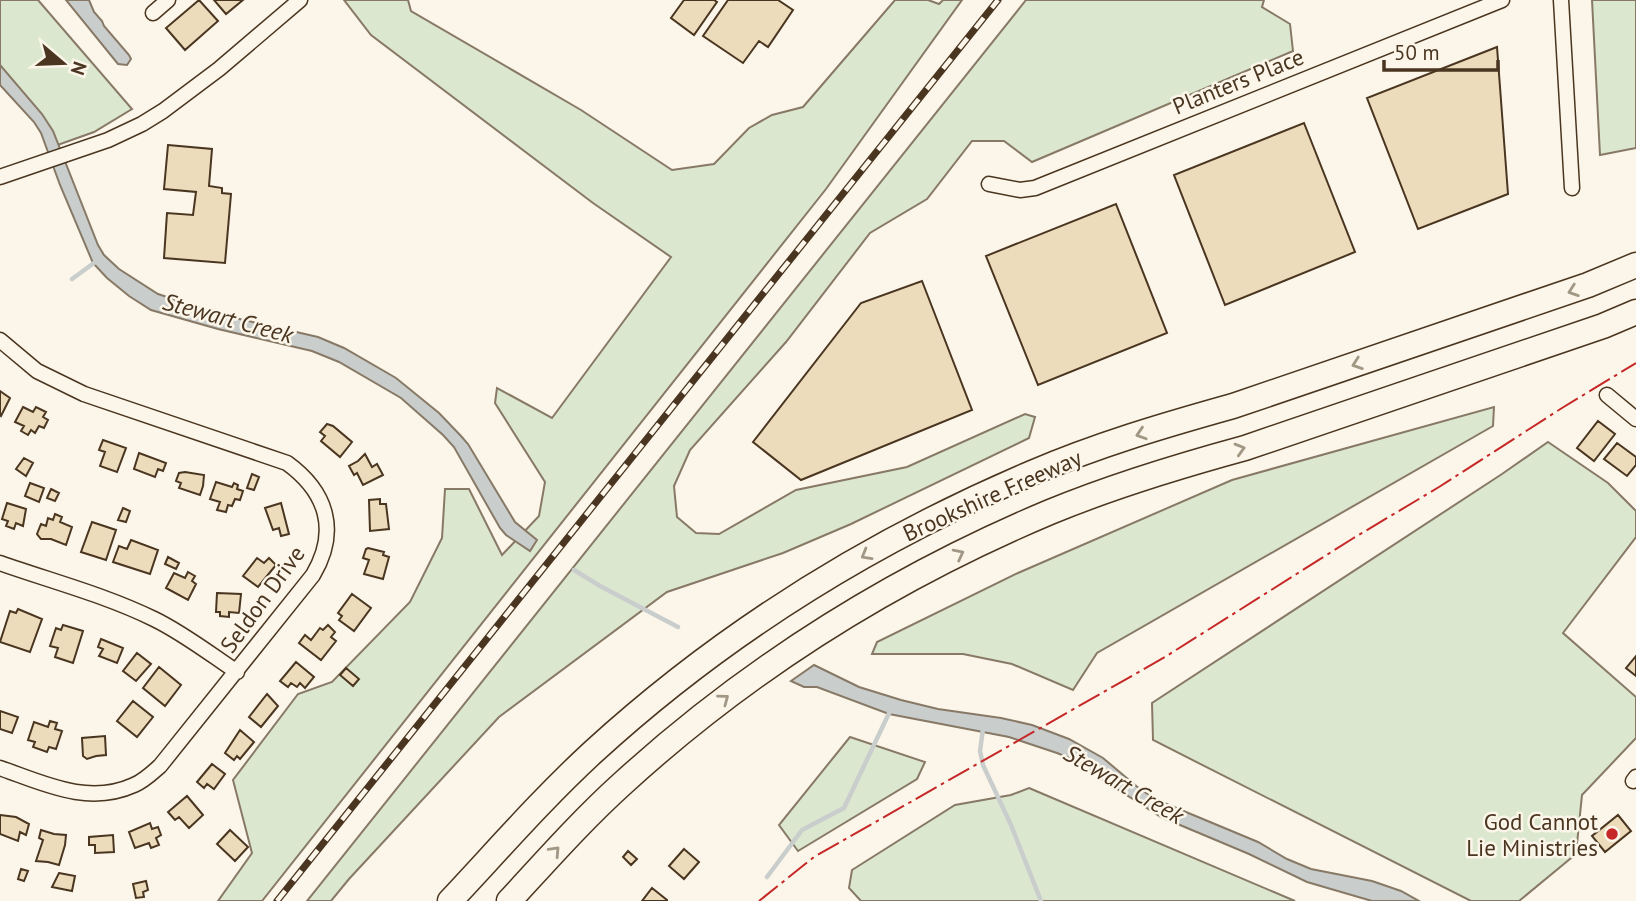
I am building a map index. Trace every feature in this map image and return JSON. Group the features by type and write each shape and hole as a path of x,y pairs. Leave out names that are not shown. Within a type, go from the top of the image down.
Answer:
{"highway":[{"name":"Brookshire Freeway","path":"450,901 564,779 694,667 758,621 892,540 1023,477 1108,444 1233,406 1588,285 1636,265"},
{"name":"Brookshire Freeway","path":"509,901 613,792 720,702 836,622 924,572 1051,512 1122,485 1258,443 1604,326 1636,312"}],"street":[{"path":"153,13 168,0"},
{"name":"Planters Place","path":"989,184 1020,190 1035,188 1502,0"},
{"path":"1561,0 1572,188"},
{"path":"0,177 108,141 142,124 219,69 298,1"},
{"name":"Seldon Drive","path":"0,340 37,371 84,394 287,463 311,484 320,500 326,517 328,536 313,575 160,766 144,780 107,793 78,793 0,768"},
{"path":"1607,395 1636,419"},
{"path":"0,563 115,602 153,618 174,629 237,672"}],"green space":[{"path":"0,0 38,0 132,109 94,132 52,147 48,137 0,76"},
{"path":"344,0 408,0 411,11 581,110 672,170 714,164 749,128 772,115 803,107 895,0 928,0 939,4 943,0 962,0 826,189 262,901 218,901 252,853 233,780 298,694 332,682 410,602 442,538 445,489 469,489 502,555 539,516 545,482 495,403 497,388 552,418 671,257 593,203 371,35"},
{"path":"1026,0 1264,0 1262,7 1290,24 1293,51 1032,162 1004,141 972,141 927,199 870,233 786,342 690,450 674,486 677,517 696,533 719,534 796,490 907,467 1025,414 1035,417 1029,438 851,524 783,553 667,592 499,717 331,901 307,901"},
{"path":"1592,0 1636,0 1636,148 1600,155"},
{"path":"1494,407 1493,426 1097,653 1073,690 1012,664 963,654 872,654 877,642 1018,573 1232,480"},
{"path":"1548,442 1608,483 1636,511 1636,537 1563,633 1636,697 1636,738 1582,795 1576,854 1519,901 1471,901 1153,740 1152,703"},
{"path":"850,737 925,762 917,779 798,851 779,825"},
{"path":"1029,788 1295,901 861,901 849,888 852,870 955,805 1011,795"}],"water":[{"path":"66,0 89,0 104,26 129,55 131,59 127,65 118,64"},
{"path":"0,65 53,131 98,245 119,269 158,294 222,315 318,337 344,348 396,378 439,413 468,444 515,522 537,540 530,551 500,528 454,447 401,398 339,362 312,351 151,310 107,278 93,263 41,133 0,85"},
{"path":"814,665 859,687 901,700 1032,725 1069,739 1103,758 1141,790 1162,802 1258,842 1311,869 1372,881 1401,891 1419,901 1372,901 1307,882 1161,817 1100,778 1084,764 1057,753 1009,737 889,714 817,687 804,687 791,681"}],"building":[{"path":"199,0 218,21 185,50 166,28"},
{"path":"214,0 243,0 226,14"},
{"path":"684,0 717,2 694,35 671,18"},
{"path":"728,0 778,0 793,10 768,47 759,41 743,63 703,36"},
{"path":"1497,47 1508,194 1418,229 1367,98"},
{"path":"1304,123 1355,252 1225,305 1174,175"},
{"path":"168,145 212,149 209,186 222,188 222,193 231,194 225,263 164,258 167,213 193,215 196,192 164,189"},
{"path":"1116,204 1167,333 1038,385 986,256"},
{"path":"922,281 972,410 801,480 753,442 861,303"},
{"path":"0,391 10,398 1,416 0,415"},
{"path":"23,407 33,412 36,407 46,412 43,417 48,420 44,428 39,426 35,433 31,430 28,435 21,431 24,426 15,422"},
{"path":"1598,421 1615,434 1594,461 1577,448"},
{"path":"327,424 352,442 340,457 321,441 325,436 320,432"},
{"path":"103,440 126,448 117,472 100,466 105,452 99,450"},
{"path":"1617,443 1636,457 1636,465 1627,476 1604,459"},
{"path":"139,453 166,463 163,471 158,469 155,477 134,469"},
{"path":"365,454 372,467 377,464 383,475 363,485 357,473 354,475 349,466"},
{"path":"24,458 33,463 26,476 16,469"},
{"path":"179,473 204,475 200,495 179,488 181,483 176,481"},
{"path":"252,474 259,477 254,490 247,488"},
{"path":"216,482 232,487 234,483 238,485 237,489 243,491 240,500 235,499 232,506 228,505 226,512 217,510 220,502 210,499"},
{"path":"30,483 44,488 39,502 25,496"},
{"path":"51,489 59,493 55,501 47,498"},
{"path":"380,499 380,504 386,504 389,529 370,531 369,500"},
{"path":"7,503 26,509 23,526 16,523 14,529 6,526 8,521 2,519"},
{"path":"281,503 289,534 281,536 279,528 273,530 265,508"},
{"path":"123,508 130,511 126,522 118,520"},
{"path":"55,514 62,517 60,522 72,527 66,545 51,539 41,539 37,534 41,524 46,526 48,518 53,520"},
{"path":"92,522 116,530 106,560 81,552"},
{"path":"131,540 158,550 150,574 113,562 119,546 127,549"},
{"path":"368,548 384,552 383,555 389,557 383,579 364,574 369,560 363,558"},
{"path":"168,557 179,563 176,569 165,564"},
{"path":"257,558 264,563 269,558 276,565 258,587 243,576"},
{"path":"188,572 195,576 192,581 196,584 188,600 166,588 174,573 185,578"},
{"path":"217,593 241,594 239,613 229,612 229,617 220,616 220,612 216,612"},
{"path":"352,594 371,608 354,631 339,620 342,616 338,613"},
{"path":"18,609 42,619 30,652 0,642 10,611 16,613"},
{"path":"63,625 83,631 73,663 55,657 58,648 50,646 56,628 61,630"},
{"path":"328,625 335,632 331,637 336,641 321,660 299,643 305,635 311,640 320,628 323,630"},
{"path":"101,639 123,648 117,663 99,656 103,649 98,647"},
{"path":"137,653 151,664 136,681 123,671"},
{"path":"1636,656 1636,676 1626,668"},
{"path":"296,662 314,677 305,688 300,683 297,687 291,683 288,687 280,681"},
{"path":"159,667 181,685 165,706 143,688"},
{"path":"346,668 359,679 353,686 340,675"},
{"path":"267,694 278,706 261,727 249,717"},
{"path":"133,701 153,717 137,737 117,721"},
{"path":"0,711 18,717 12,733 0,729"},
{"path":"50,721 57,723 55,729 62,731 56,749 49,747 47,752 33,747 35,742 28,740 34,722 48,727"},
{"path":"240,730 254,742 240,759 237,756 234,760 225,753"},
{"path":"105,736 106,755 87,759 83,756 82,738"},
{"path":"212,764 225,774 214,789 207,784 204,788 197,782"},
{"path":"187,796 203,815 189,828 179,817 175,820 168,812"},
{"path":"0,815 16,817 29,824 26,835 20,832 18,841 0,834"},
{"name":"God Cannot Lie Ministries","path":"1618,815 1631,831 1605,852 1592,836"},
{"path":"150,823 152,829 158,827 161,835 156,838 159,845 151,848 149,843 135,848 129,832"},
{"path":"41,830 66,835 59,865 36,861 43,840 39,838"},
{"path":"230,830 248,847 235,861 217,844"},
{"path":"113,835 114,852 95,853 95,845 89,845 89,837"},
{"path":"684,849 699,862 684,879 669,866"},
{"path":"628,851 637,859 631,865 623,857"},
{"path":"21,869 28,871 24,881 18,879"},
{"path":"59,873 75,876 72,891 52,887"},
{"path":"146,881 148,890 143,892 144,897 136,898 133,884"},
{"path":"652,888 667,900 667,901 642,901"}],"waterway":[{"path":"72,279 98,260"},
{"name":"Stewart Creek","path":"574,570 678,627"},
{"path":"767,877 802,830 844,808 891,709"},
{"path":"983,729 980,751 983,765 1011,825 1041,901"}],"railway":[{"path":"277,901 998,0"}],"power":[{"path":"759,901 814,857 1165,657 1636,363"}],"place":[{"name":"God Cannot Lie Ministries","path":"1612,834"}]}
